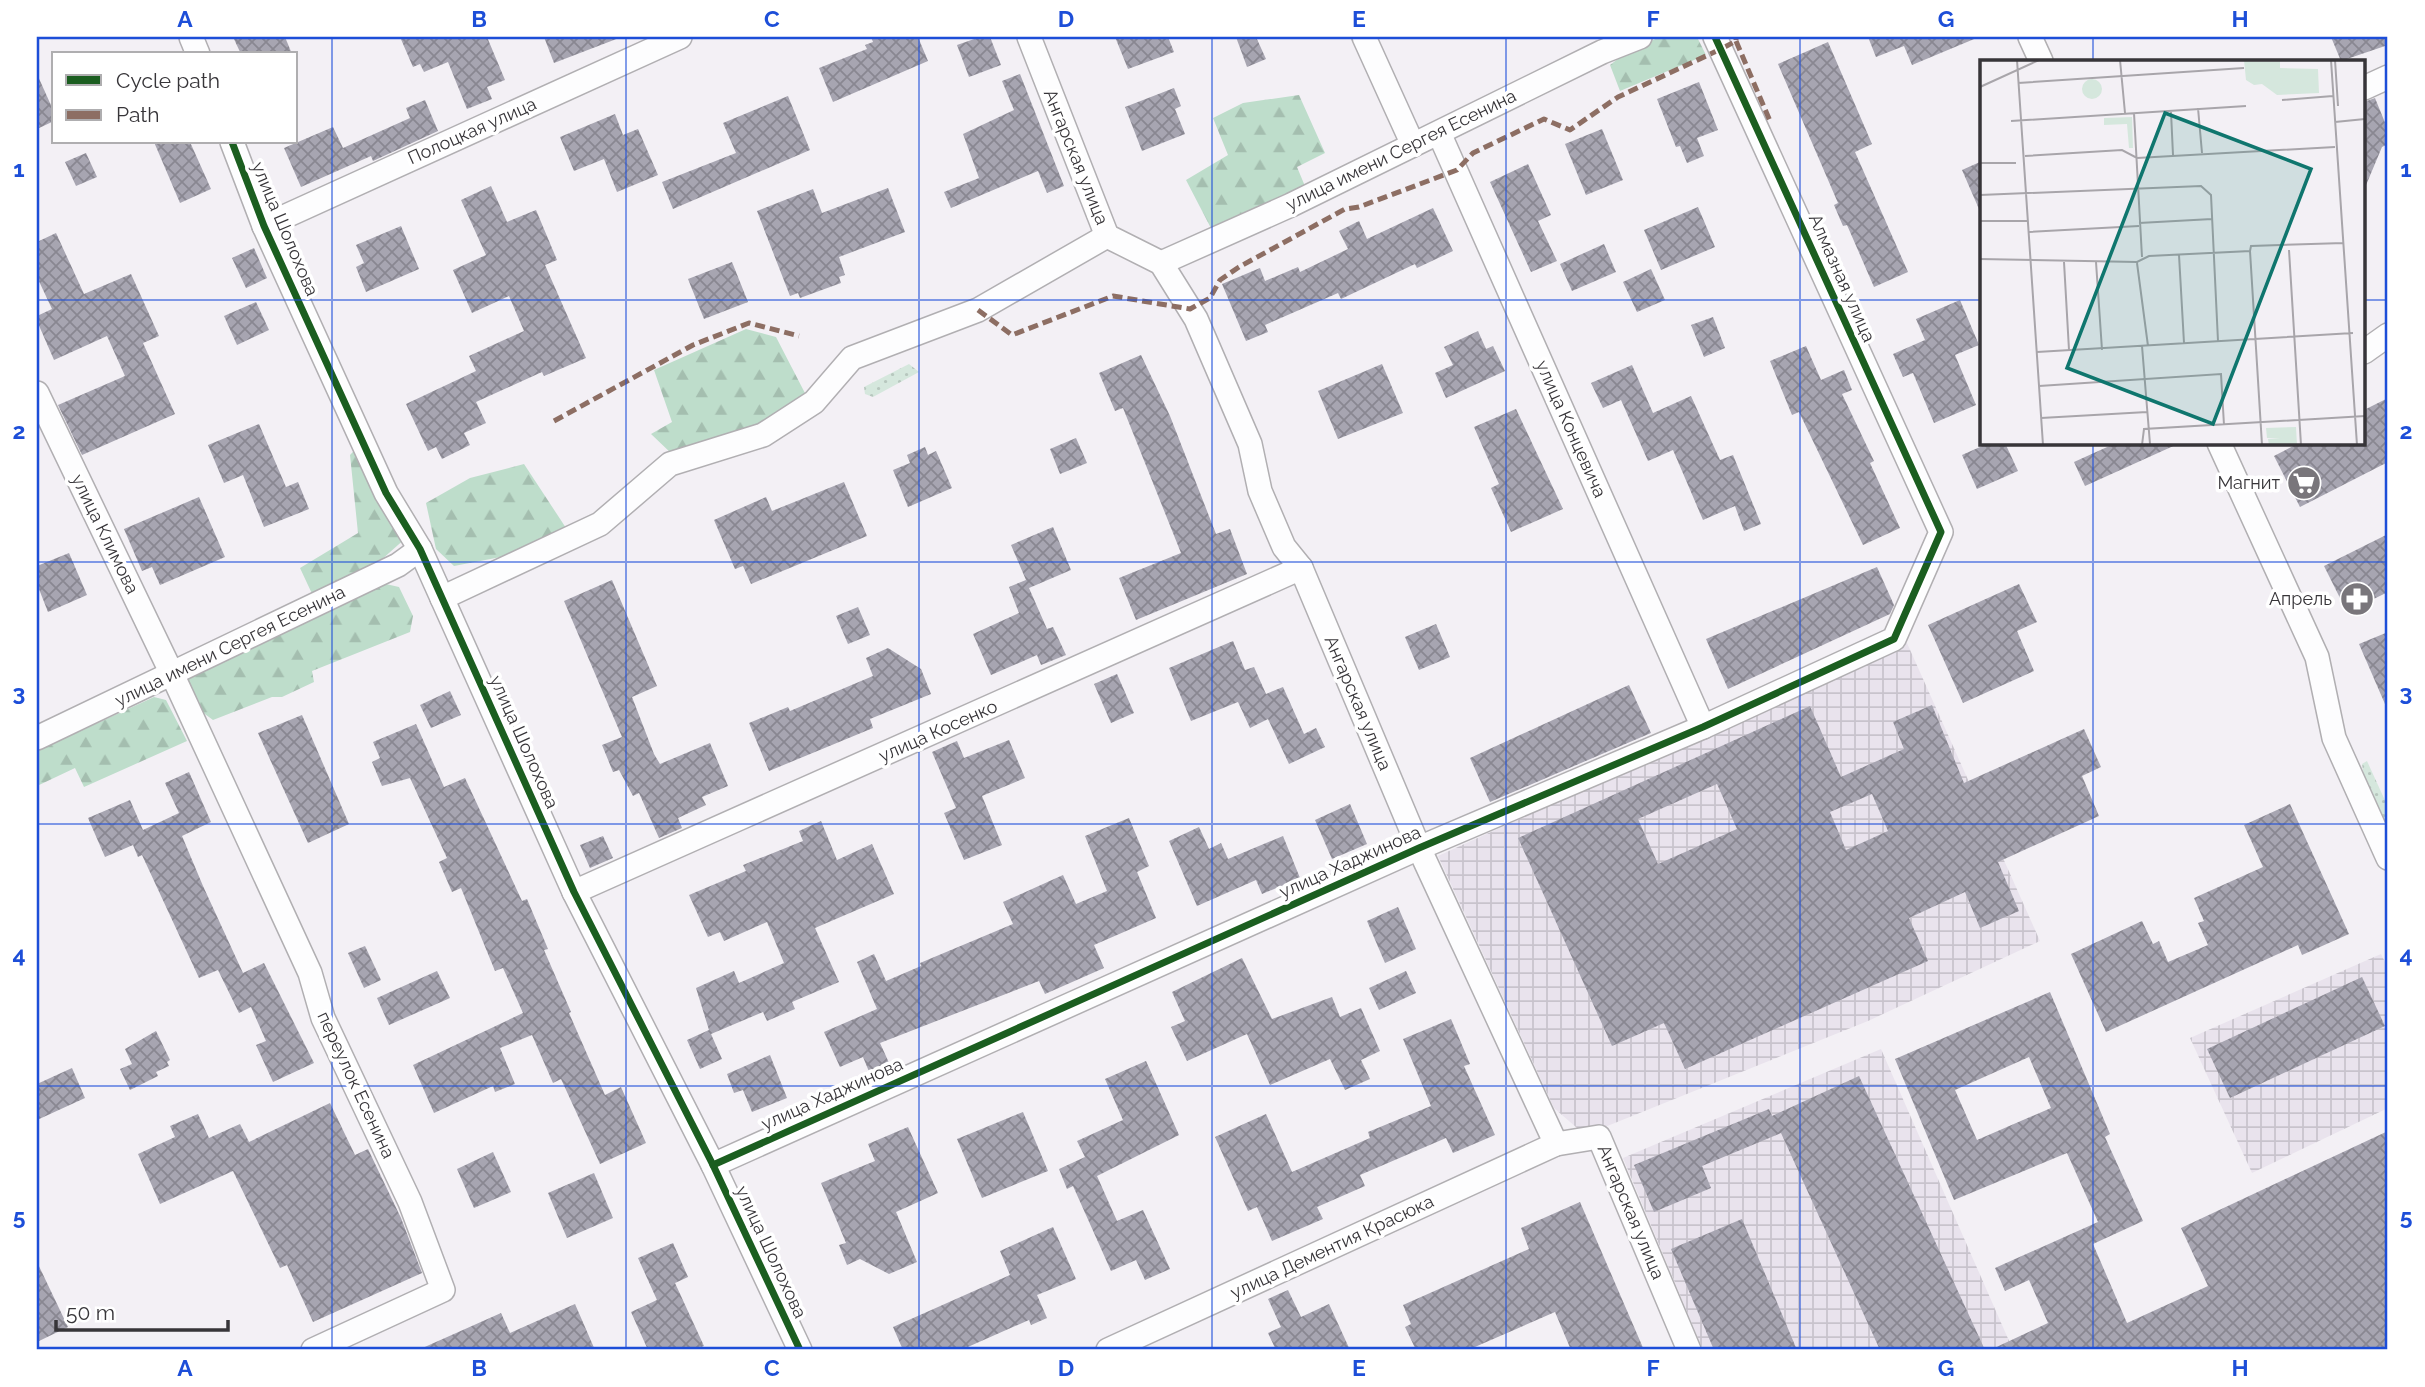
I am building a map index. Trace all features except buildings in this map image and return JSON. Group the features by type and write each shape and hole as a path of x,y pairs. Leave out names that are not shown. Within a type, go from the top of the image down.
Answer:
{"street":[{"name":"Полоцкая улица","path":"264,226 680,37"},
{"name":"Ангарская улица","path":"1029,37 1107,236 1161,263 1196,319 1250,444 1265,502 1284,547 1301,568 1419,848 1556,1144 1599,1137 1689,1350"},
{"path":"1364,37 1413,145"},
{"name":"улица имени Сергея Есенина","path":"1161,263 1439,133 1602,52 1640,37"},
{"name":"Алмазная улица","path":"1715,37 1941,531"},
{"path":"2030,37 2041,60"},
{"path":"2366,87 2388,78"},
{"name":"улица Концевича","path":"1439,133 1703,727"},
{"name":"улица Шолохова","path":"233,144 264,226 386,493 420,549 574,892 713,1165 800,1350"},
{"path":"442,598 600,524 670,464 763,435 814,402 852,358 978,310 1107,236"},
{"path":"2366,351 2388,335"},
{"name":"улица Климова","path":"37,393 173,676"},
{"path":"2218,444 2317,657 2334,738 2388,858"},
{"name":"улица Хаджинова","path":"713,1165 1419,848 1703,727 1894,639 1941,531"},
{"name":"улица имени Сергея Есенина","path":"37,738 173,676 398,565 420,549"},
{"name":"улица Косенко","path":"574,892 1301,568"},
{"name":"переулок Есенина","path":"173,676 310,973 323,1018 410,1202 443,1290 313,1350"},
{"name":"улица Дементия Красюка","path":"1108,1350 1556,1144"}],"shaded area":[{"path":"1907,643 2040,941 1868,1021 1585,1135 1554,1108 1438,856"},
{"path":"2381,954 2388,968 2388,1108 2252,1173 2190,1038"},
{"path":"1881,1049 2013,1350 1703,1350 1623,1158"}],"green space":[{"path":"1660,37 1697,37 1706,55 1620,91 1610,65 1628,51"},
{"path":"1299,95 1325,153 1297,167 1307,191 1214,234 1186,180 1228,155 1213,118 1243,103"},
{"path":"746,329 776,337 807,397 756,433 673,455 651,434 672,422 654,370"},
{"path":"909,364 919,372 873,397 865,394 864,387"},
{"path":"366,438 407,537 371,569 314,598 300,568 358,533 350,455"},
{"path":"524,464 568,531 521,553 454,566 436,549 426,503 470,478"},
{"path":"377,582 399,587 413,616 410,632 312,671 314,682 282,697 272,697 213,720 187,701 179,677"},
{"path":"154,697 166,700 187,741 84,787 75,768 37,786 37,751"},
{"path":"2367,761 2388,807 2388,831 2364,777 2362,764"}],"marked path":[{"path":"978,310 1012,335 1113,296 1190,309 1210,298 1220,280 1239,267 1345,209 1359,207 1457,170 1473,153 1544,119 1570,130 1618,97 1721,49 1736,41 1736,37"},
{"path":"1736,41 1770,121"},
{"path":"554,421 693,345 749,323 799,336"}],"cycle path":[{"path":"713,1165 1419,848 1703,727 1894,639 1941,532 1715,37"},
{"path":"233,144 264,226 386,493 420,549 574,892 713,1165 800,1350"}],"place":[{"name":"Магнит","path":"2304,483"},
{"name":"Апрель","path":"2357,599"}]}
